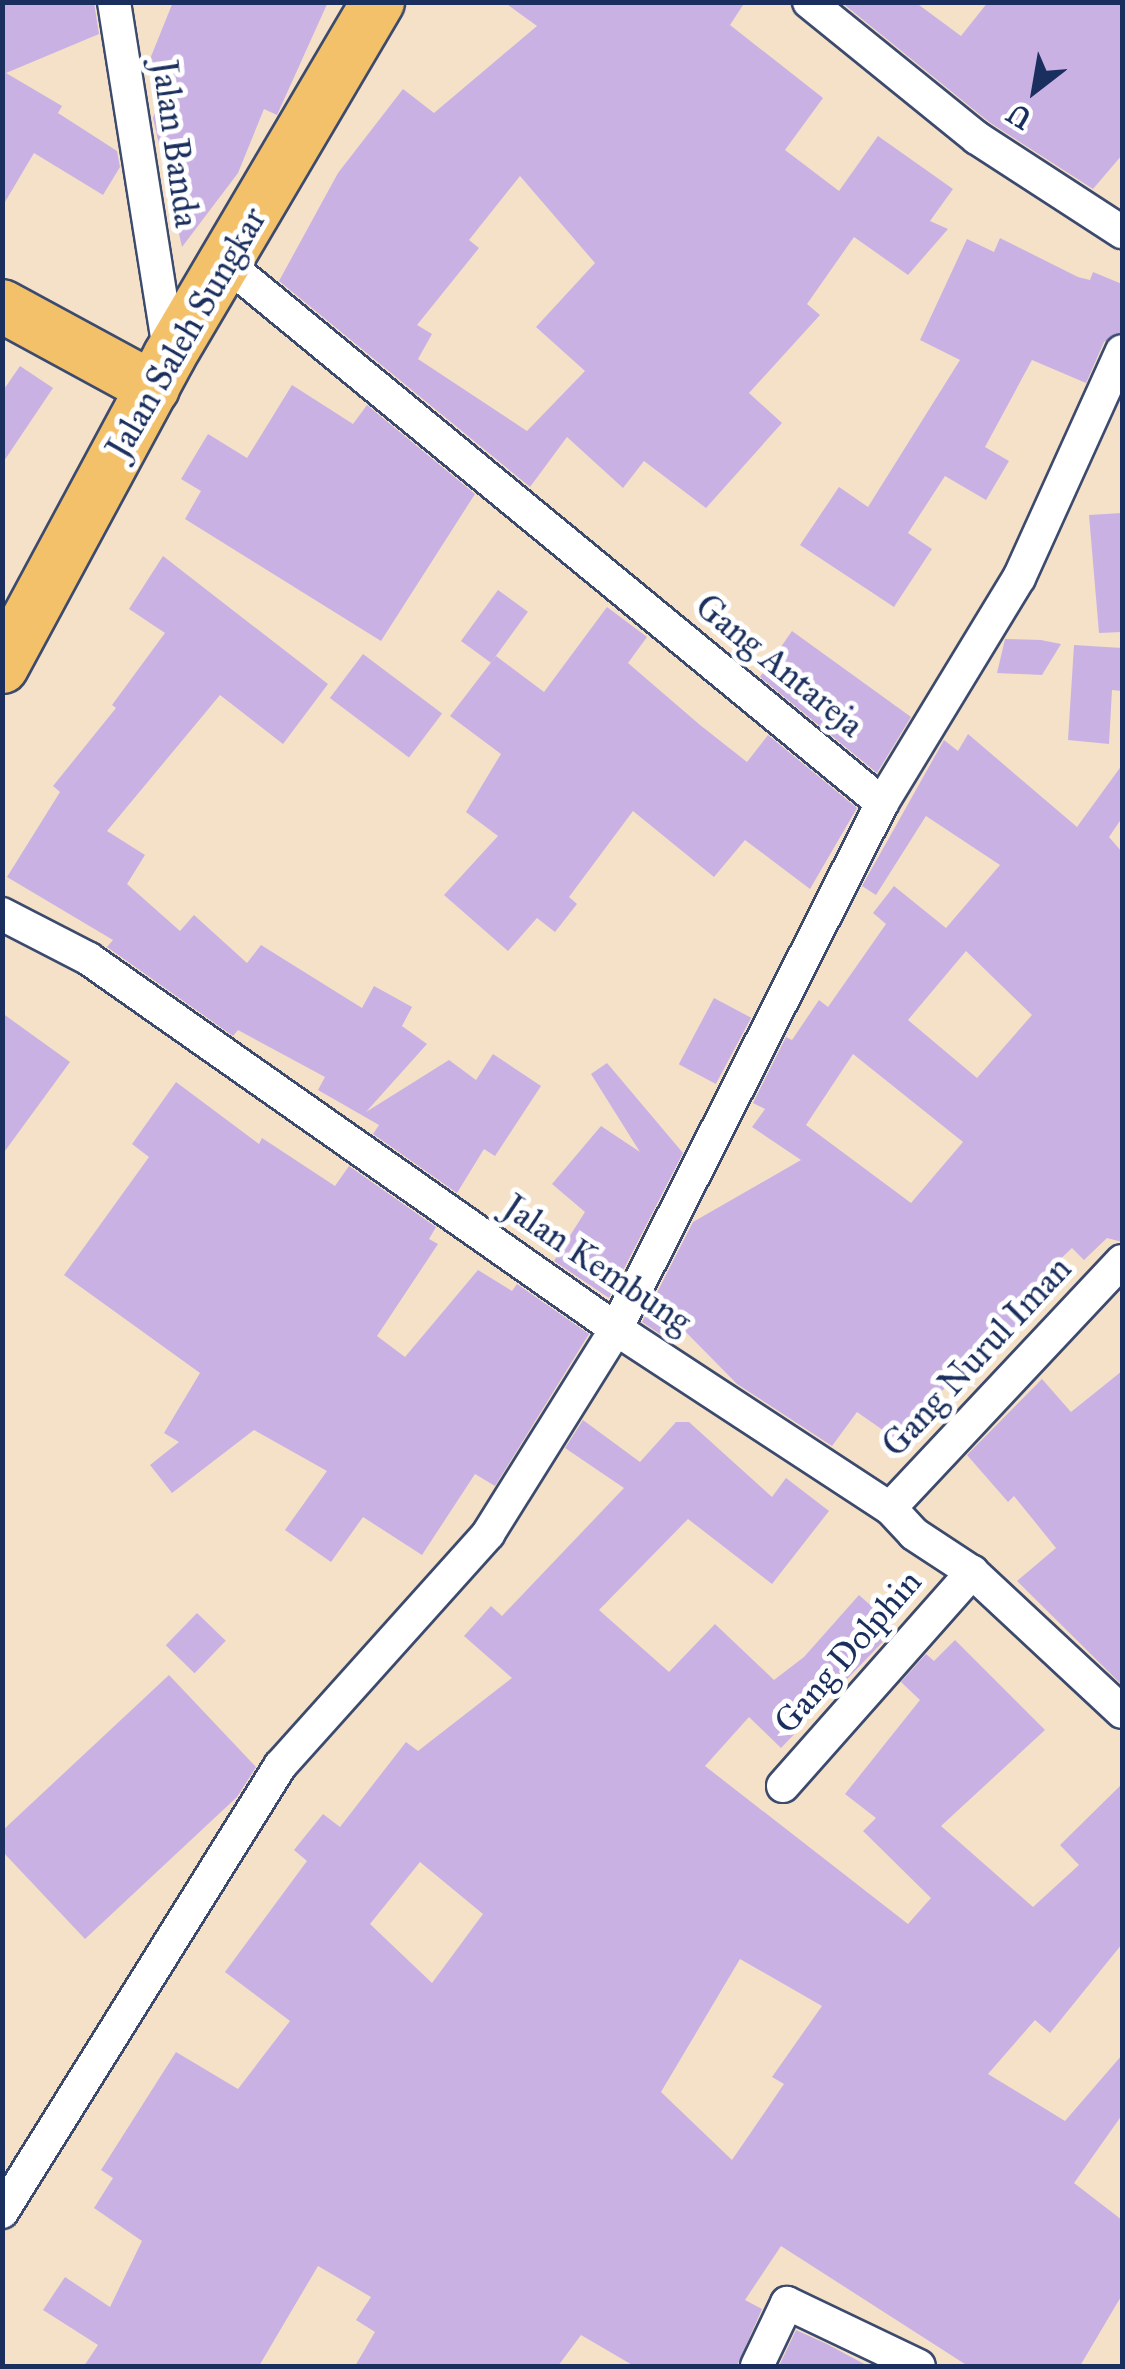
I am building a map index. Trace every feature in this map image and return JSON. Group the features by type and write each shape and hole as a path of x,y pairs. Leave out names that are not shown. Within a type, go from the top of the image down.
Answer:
{"highway":[{"name":"Jalan Saleh Sungkar","path":"2,667 162,372 228,265 378,2"},
{"path":"2,306 162,372"}],"street":[{"name":"Jalan Banda","path":"114,2 162,372"},
{"path":"818,5 976,138 1122,232"},
{"name":"Gang Antareja","path":"228,265 882,803"},
{"path":"2,2212 280,1766 488,1534 616,1330 882,803 1018,578 1122,351"},
{"name":"Jalan Kembung","path":"2,914 89,959 616,1330 890,1508 914,1534 972,1572 1121,1708"},
{"name":"Gang Nurul Iman","path":"890,1508 1122,1261"},
{"name":"Gang Dolphin","path":"783,1786 972,1572"},
{"path":"756,2366 787,2304 919,2366"}],"building":[{"path":"2,2 94,2 99,34 6,73 62,106 58,113 117,151 120,167 103,195 34,153 2,207"},
{"path":"173,2 328,2 277,115 264,109 238,173 182,247 153,118 171,72 148,64"},
{"path":"504,2 745,2 730,25 823,98 785,150 839,191 878,136 953,189 930,221 948,229 908,275 854,237 807,304 820,315 749,393 782,423 706,508 644,461 623,488 567,437 530,487 279,281 338,173 403,89 434,113 537,26","holes":["520,176 595,263 536,327 585,371 527,431 418,359 432,334 417,325 479,248 469,240"]},
{"path":"841,2 915,2 961,36 988,2 1122,2 1122,155 1093,189 989,122"},
{"path":"1000,238 1078,277 1090,280 1093,272 1122,284 1122,331 1104,342 1086,383 1032,360 985,447 1009,461 986,500 945,476 908,533 932,549 894,607 800,545 839,487 868,507 960,360 920,340 967,239 994,252"},
{"path":"20,366 53,388 2,464 2,392"},
{"path":"292,385 353,424 367,405 475,494 381,641 185,519 201,491 181,479 208,434 247,458"},
{"path":"1122,513 1122,632 1099,633 1089,515"},
{"path":"163,556 328,684 283,744 220,695 107,831 145,855 127,884 180,931 194,915 247,963 261,945 362,1008 374,986 412,1007 402,1026 427,1044 366,1112 449,1060 476,1080 493,1054 541,1086 495,1156 484,1149 457,1193 373,1134 379,1125 318,1090 325,1077 238,1030 233,1036 107,947 113,940 7,877 60,792 53,786 116,708 112,705 165,633 129,609"},
{"path":"498,590 528,612 491,663 461,641"},
{"path":"607,607 647,637 628,663 700,725 747,762 768,735 857,808 810,889 745,840 714,877 633,811 569,897 577,904 555,932 537,918 508,951 444,895 498,836 466,812 501,754 450,716 496,656 544,692"},
{"path":"792,631 911,717 877,773 760,677"},
{"path":"1005,639 1061,644 1042,675 997,673"},
{"path":"1074,645 1122,648 1122,691 1112,690 1109,744 1068,740"},
{"path":"363,654 442,714 409,758 330,698"},
{"path":"968,734 1077,827 1122,765 1122,818 1109,837 1122,852 1122,1242 1107,1238 1084,1260 1072,1248 1023,1295 1036,1307 1011,1334 999,1322 900,1442 857,1412 832,1446 737,1384 675,1321 663,1336 642,1322 693,1222 801,1160 752,1127 765,1109 753,1103 786,1037 792,1040 819,1000 828,1007 886,924 873,913 894,886 946,928 1000,865 926,816 876,895 862,886 944,740 958,751","holes":["966,951 1032,1015 977,1078 908,1020","853,1054 963,1142 911,1203 806,1125"]},
{"path":"714,998 751,1018 716,1084 679,1064"},
{"path":"2,1013 70,1062 2,1155"},
{"path":"607,1063 683,1153 609,1298 554,1261 585,1212 552,1184 601,1126 640,1152 591,1074"},
{"path":"176,1082 259,1144 262,1138 335,1186 349,1166 436,1227 429,1239 438,1244 377,1336 405,1357 478,1270 512,1291 517,1284 589,1334 495,1486 475,1474 422,1555 363,1517 331,1562 285,1530 327,1471 254,1430 172,1493 150,1465 179,1442 164,1433 200,1373 64,1275 149,1157 132,1144"},
{"path":"1122,1371 1122,1685 1017,1581 1056,1548 1014,1496 1008,1502 967,1455 1042,1379 1071,1412"},
{"path":"583,1420 640,1462 676,1422 689,1422 772,1497 786,1478 829,1511 772,1584 688,1519 599,1610 669,1672 715,1624 774,1680 804,1657 859,1595 896,1628 781,1748 749,1717 705,1766 908,1924 931,1898 863,1831 876,1818 845,1794 920,1700 901,1682 926,1654 934,1661 955,1640 1045,1730 941,1826 1033,1907 1079,1865 1060,1845 1122,1784 1122,1944 1050,2033 1035,2020 988,2074 1065,2121 1122,2055 1122,2115 1074,2183 1122,2220 1122,2295 1080,2366 968,2366 781,2246 745,2300 762,2309 737,2366 634,2366 581,2335 558,2366 355,2366 375,2332 356,2320 371,2297 318,2266 259,2366 84,2366 98,2345 43,2310 65,2277 110,2307 142,2241 94,2208 113,2178 101,2170 176,2052 238,2089 290,2021 225,1972 307,1861 294,1850 323,1814 340,1827 406,1742 418,1751 512,1678 464,1636 491,1606 502,1616 624,1488 565,1448","holes":["420,1862 483,1914 432,1983 370,1924","740,1959 822,2006 772,2077 784,2084 732,2160 661,2092"]},
{"path":"197,1613 226,1641 195,1673 166,1645"},
{"path":"169,1675 256,1767 237,1797 85,1939 2,1851 2,1831"},
{"path":"796,2330 827,2344 868,2366 779,2366"}]}
